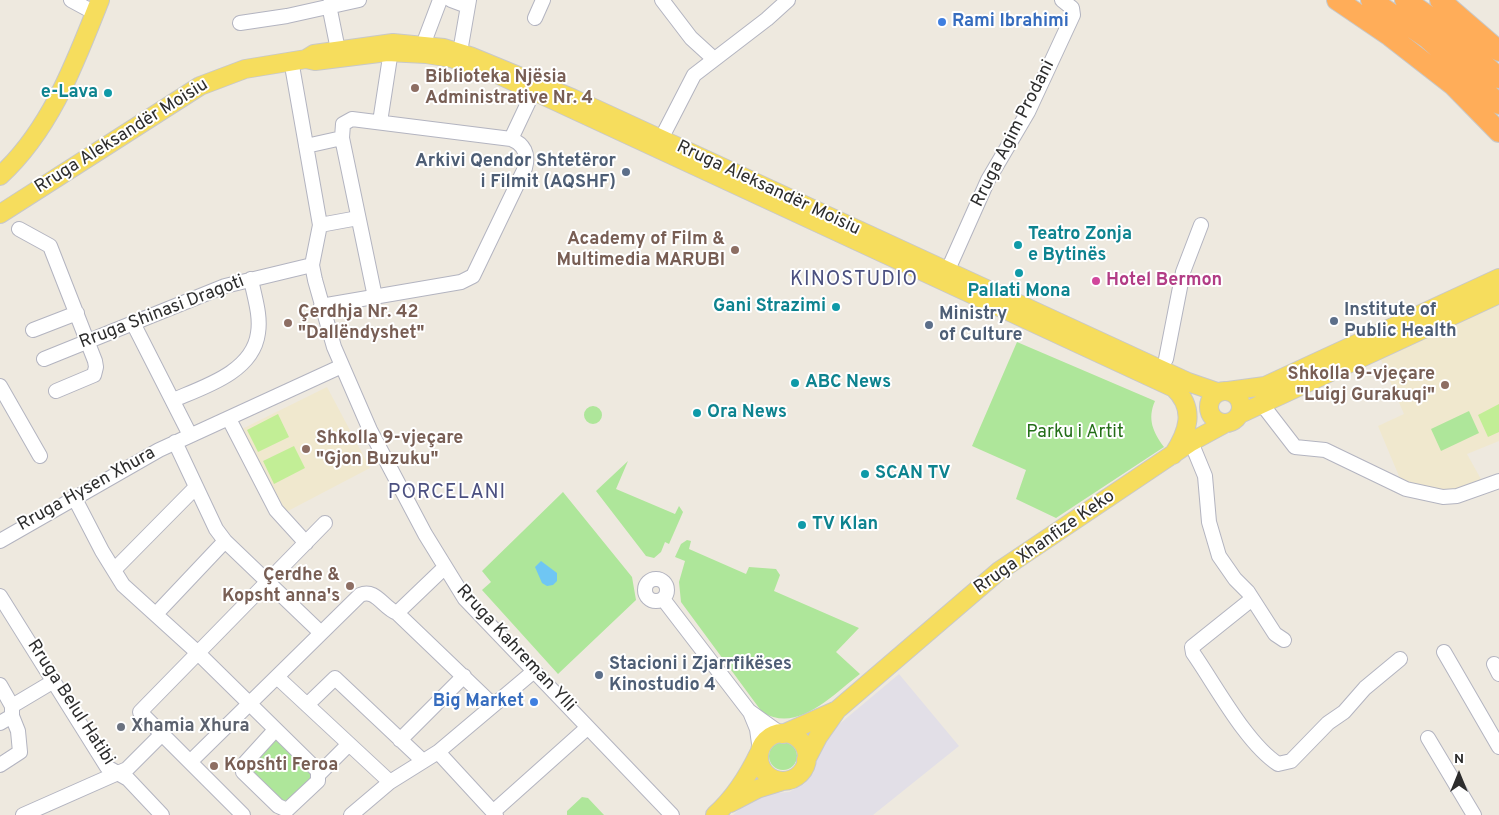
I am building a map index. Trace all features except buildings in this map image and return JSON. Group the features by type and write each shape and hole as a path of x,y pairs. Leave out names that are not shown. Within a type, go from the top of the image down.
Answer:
{"highway":[{"path":"1336,0 1390,36 1453,84 1499,132"},
{"path":"1371,0 1427,38 1499,104"},
{"path":"1405,0 1452,35 1499,78"},
{"path":"1440,0 1499,51"}],"main road":[{"path":"0,176 16,161 43,126 54,107 98,6"},
{"name":"Rruga Aleksandër Moisiu","path":"0,214 200,86 245,70 314,54 338,50 423,45 460,52 535,86 870,247 1174,388"},
{"name":"Rruga Aleksandër Moisiu","path":"299,59 315,61 392,48 451,58 535,86 661,139 1188,382 1216,400"},
{"path":"1191,442 1216,400 1257,388 1294,373 1499,278"},
{"name":"Rruga Xhanfize Keko","path":"806,760 818,736 837,710 999,571 1191,442 1224,424 1230,423 1240,414 1499,294"},
{"path":"1174,388 1198,398 1240,400 1240,414"},
{"path":"1173,455 1186,432 1188,415 1186,402 1174,388"},
{"path":"1216,400 1217,422 1224,424"},
{"name":"Rruga Xhanfize Keko","path":"782,734 837,710"},
{"path":"782,734 795,737 804,747 805,767 796,777 757,789 720,810 746,778 768,739 782,734"},
{"path":"760,752 761,767 765,773 776,780 783,781"}],"street":[{"path":"71,0 98,6"},
{"path":"423,45 440,0"},
{"path":"451,0 468,3 460,52"},
{"path":"536,18 543,0"},
{"path":"662,0 692,38 714,59"},
{"path":"661,139 694,75 788,0"},
{"name":"Rruga Agim Prodani","path":"947,272 988,180 1028,112 1073,15 1072,8 1062,0"},
{"path":"240,23 287,16 350,1"},
{"path":"329,5 338,50"},
{"path":"380,122 392,48"},
{"name":"Rruga Kahreman Ylli","path":"299,59 306,146 320,225 312,265 321,306 342,366 370,430 444,568 466,599 533,672 672,815"},
{"path":"511,139 535,86"},
{"path":"321,306 375,297 461,282 472,276 525,168 527,155 522,145 511,139 380,122 347,120 341,128 342,138 375,297"},
{"path":"306,146 342,138"},
{"path":"320,225 358,218"},
{"path":"1166,359 1183,272 1201,225"},
{"path":"18,229 50,246 96,367 94,375 56,391"},
{"name":"Rruga Shinasi Dragoti","path":"44,360 200,295 251,278 312,265"},
{"path":"173,400 231,372 248,355 258,334 257,309 251,278"},
{"path":"33,330 77,313"},
{"path":"133,323 190,436"},
{"name":"Rruga Hysen Xhura","path":"0,540 175,442 342,366"},
{"path":"0,386 40,456"},
{"path":"1261,403 1295,447 1325,450 1339,455 1406,489 1451,497 1499,480"},
{"path":"228,419 276,510 306,543"},
{"name":"Rruga Hysen Xhura","path":"175,442 216,529 225,541 320,633"},
{"path":"1191,442 1205,476 1209,522 1219,556 1252,599 1274,634 1284,640"},
{"path":"114,570 196,487"},
{"path":"74,497 123,585 198,653 319,774"},
{"path":"243,815 140,712 325,523"},
{"path":"156,614 225,541"},
{"path":"397,613 444,568"},
{"path":"190,762 360,595 370,593 390,610 397,613 493,705"},
{"name":"Rruga Belul Hatibi","path":"0,596 107,767 118,773"},
{"path":"663,599 749,711 756,729 760,752"},
{"path":"1252,599 1192,647 1193,653 1243,726 1269,758 1278,764 1291,761 1328,723 1344,712 1365,688 1400,659"},
{"path":"1444,652 1499,746"},
{"path":"351,815 390,782 438,752 533,672"},
{"path":"400,740 464,676"},
{"path":"278,677 390,782"},
{"path":"308,705 335,678 423,761"},
{"path":"8,715 54,682"},
{"path":"0,685 8,715 18,731 20,752 0,765"},
{"path":"749,711 782,734"},
{"path":"438,752 495,813 587,728"},
{"path":"275,730 245,763 243,769 245,774 284,810 290,809 318,782 319,774 349,744"},
{"path":"118,773 127,769 162,734"},
{"path":"1428,738 1474,815"},
{"path":"118,773 128,780 162,815"},
{"name":"Rruga Belul Hatibi","path":"24,815 118,773"}],"shaded area":[{"name":"Shkolla 9-vjeçare \"Luigj Gurakuqi\"","path":"1499,303 1499,441 1467,454 1482,481 1450,495 1401,481 1378,426 1404,414 1379,355"},
{"name":"Shkolla 9-vjeçare \"Gjon Buzuku\"","path":"327,387 370,468 286,512 242,429"},
{"path":"899,674 959,746 873,815 733,815 748,801 763,794 789,792 804,784 814,772 817,751 824,737"}],"green space":[{"name":"Parku i Artit","path":"1017,342 1155,401 1151,420 1157,436 1164,447 1056,518 1016,499 1026,470 972,446"},
{"path":"1499,404 1499,432 1488,437 1478,415"},
{"path":"589,406 597,406 602,411 600,422 589,424 584,419 584,411"},
{"path":"1469,411 1479,433 1441,451 1431,429"},
{"path":"278,414 289,437 258,452 247,430"},
{"path":"294,446 305,468 274,484 263,461"},
{"path":"628,461 616,489 675,514 679,506 683,512 669,544 665,542 661,552 654,558 646,556 596,491"},
{"path":"563,492 632,577 636,600 558,674 482,590 491,582 482,571"},
{"path":"687,540 691,541 689,549 746,574 749,567 776,569 780,575 774,591 859,628 836,652 860,674 826,701 801,715 789,718 775,718 762,712 681,602 679,582 685,561 675,557 681,544"},
{"path":"272,741 280,741 311,771 311,778 290,800 281,801 249,771 251,763"},
{"path":"783,742 793,746 797,756 793,766 783,770 773,766 769,756 773,746"},
{"path":"582,797 588,798 604,815 567,815 567,811"}],"water":[{"path":"541,561 557,573 557,581 553,585 547,586 542,583 535,567"}],"place":[{"name":"Rami Ibrahimi","path":"942,22"},
{"name":"Biblioteka Njësia Administrative Nr. 4","path":"415,88"},
{"name":"e-Lava","path":"108,93"},
{"name":"Arkivi Qendor Shtetëror i Filmit (AQSHF)","path":"626,172"},
{"name":"Teatro Zonja e Bytinës","path":"1018,245"},
{"name":"Academy of Film & Multimedia MARUBI","path":"735,250"},
{"name":"Pallati Mona","path":"1019,273"},
{"name":"Hotel Bermon","path":"1096,281"},
{"name":"Gani Strazimi","path":"836,307"},
{"name":"Institute of Public Health","path":"1334,321"},
{"name":"Çerdhja Nr. 42 \"Dallëndyshet\"","path":"288,323"},
{"name":"Ministry of Culture","path":"929,325"},
{"name":"ABC News","path":"795,383"},
{"name":"Shkolla 9-vjeçare \"Luigj Gurakuqi\"","path":"1445,385"},
{"name":"Ora News","path":"697,413"},
{"name":"Shkolla 9-vjeçare \"Gjon Buzuku\"","path":"306,449"},
{"name":"SCAN TV","path":"865,474"},
{"name":"TV Klan","path":"802,525"},
{"name":"Çerdhe & Kopsht anna's","path":"350,586"},
{"name":"Stacioni i Zjarrfikëses Kinostudio 4","path":"599,675"},
{"name":"Big Market","path":"534,702"},
{"name":"Xhamia Xhura","path":"121,727"},
{"name":"Kopshti Feroa","path":"214,766"}],"district":[{"name":"KINOSTUDIO","path":"854,281"},
{"name":"PORCELANI","path":"447,494"}]}
